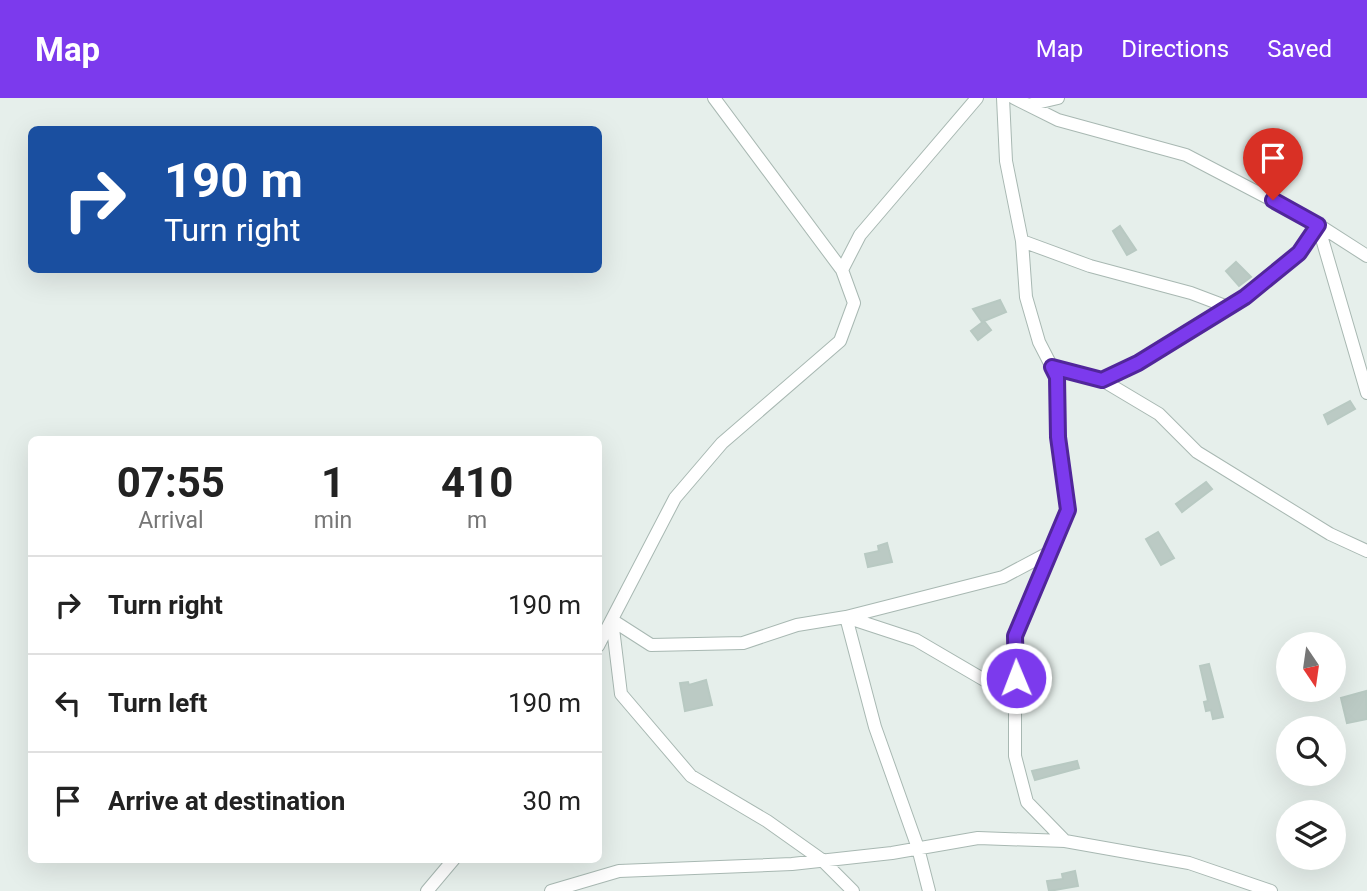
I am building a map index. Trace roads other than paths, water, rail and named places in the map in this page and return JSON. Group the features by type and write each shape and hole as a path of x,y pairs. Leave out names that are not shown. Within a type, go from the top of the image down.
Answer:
{"street":[{"path":"602,639 675,498 722,443 840,341 854,303 842,270 714,98"},
{"path":"842,270 860,235 977,98"},
{"path":"1003,98 1006,161 1022,241 1026,297 1039,342 1057,377 1058,437 1068,510 1015,636 1015,756 1027,803 1065,841"},
{"path":"1014,98 1058,120 1186,155 1318,225 1367,256"},
{"path":"1028,105 1058,98"},
{"path":"1102,380 1138,363 1245,297 1299,253 1318,225"},
{"path":"1318,225 1367,393"},
{"path":"1022,241 1090,266 1191,293 1228,307"},
{"path":"1052,367 1102,380 1159,414 1197,452 1330,534 1367,551"},
{"path":"612,620 651,645 743,643 797,625 846,617 1003,577 1052,551"},
{"path":"846,617 916,640 1017,699"},
{"path":"846,617 875,727 918,848 929,891"},
{"path":"612,620 621,694 691,776 767,821 822,860 853,891"},
{"path":"551,891 619,871 822,860 978,838 1065,841 1189,863 1271,891"},
{"path":"427,891 451,863"}]}
